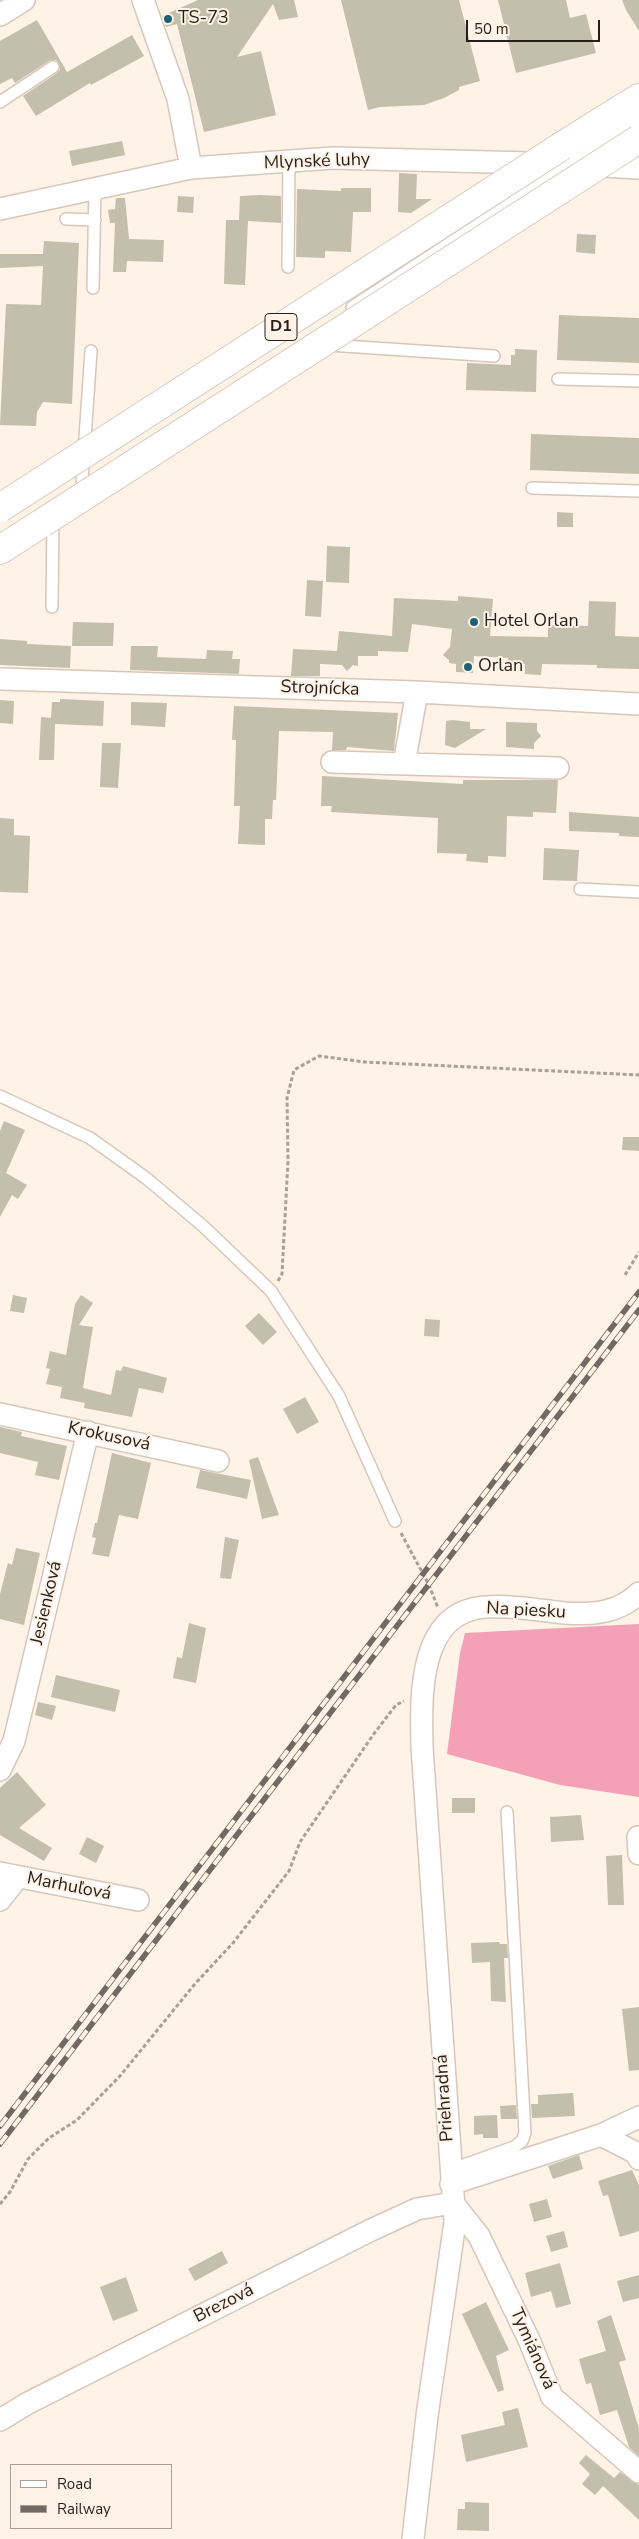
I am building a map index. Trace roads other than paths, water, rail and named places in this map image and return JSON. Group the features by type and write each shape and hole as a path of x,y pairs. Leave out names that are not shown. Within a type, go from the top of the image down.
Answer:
{"highway":[{"name":"D1","path":"0,508 639,98"},
{"name":"D1","path":"0,550 639,139"}],"street":[{"path":"0,15 24,0"},
{"path":"143,0 178,99 191,168"},
{"name":"Mlynské luhy","path":"0,209 191,168 333,158 568,164 639,168"},
{"name":"Strojnícka","path":"0,679 417,692 639,704"},
{"path":"404,764 417,692"},
{"path":"332,762 558,768"},
{"name":"Krokusová","path":"0,1414 218,1461"},
{"name":"Jesienková","path":"0,1770 14,1741 88,1432"},
{"name":"Na piesku","path":"428,1655 446,1627 465,1613 485,1607 593,1613 618,1608 639,1593"},
{"name":"Priehradná","path":"413,2539 427,2416 453,2243 451,2186 422,1748 422,1693 428,1655"},
{"path":"0,1900 9,1875"},
{"name":"Marhuľová","path":"9,1875 138,1900"},
{"name":"Brezová","path":"0,2420 37,2398 369,2231 417,2209 451,2186 601,2135 639,2117"},
{"path":"601,2135 636,2153 639,2159"},
{"name":"Tymiánová","path":"451,2186 479,2236 530,2342 552,2397 639,2472"}],"lane":[{"path":"0,102 53,67"},
{"path":"346,311 639,119"},
{"path":"288,267 289,161"},
{"path":"93,288 95,189"},
{"path":"66,219 95,220"},
{"path":"297,344 494,356"},
{"path":"83,481 91,351"},
{"path":"558,379 639,381"},
{"path":"532,488 639,491"},
{"path":"52,607 53,500"},
{"path":"580,888 639,892"},
{"path":"0,1096 56,1120 90,1138 146,1178 203,1226 271,1292 339,1396 395,1521"},
{"path":"451,2186 514,2147 522,2141 525,2134 507,1812"}],"railway":[{"path":"0,2126 639,1292"},
{"path":"0,2144 639,1310"}],"place":[{"name":"TS-73","path":"168,19"},
{"name":"Hotel Orlan","path":"474,622"},
{"name":"Orlan","path":"468,667"}]}
